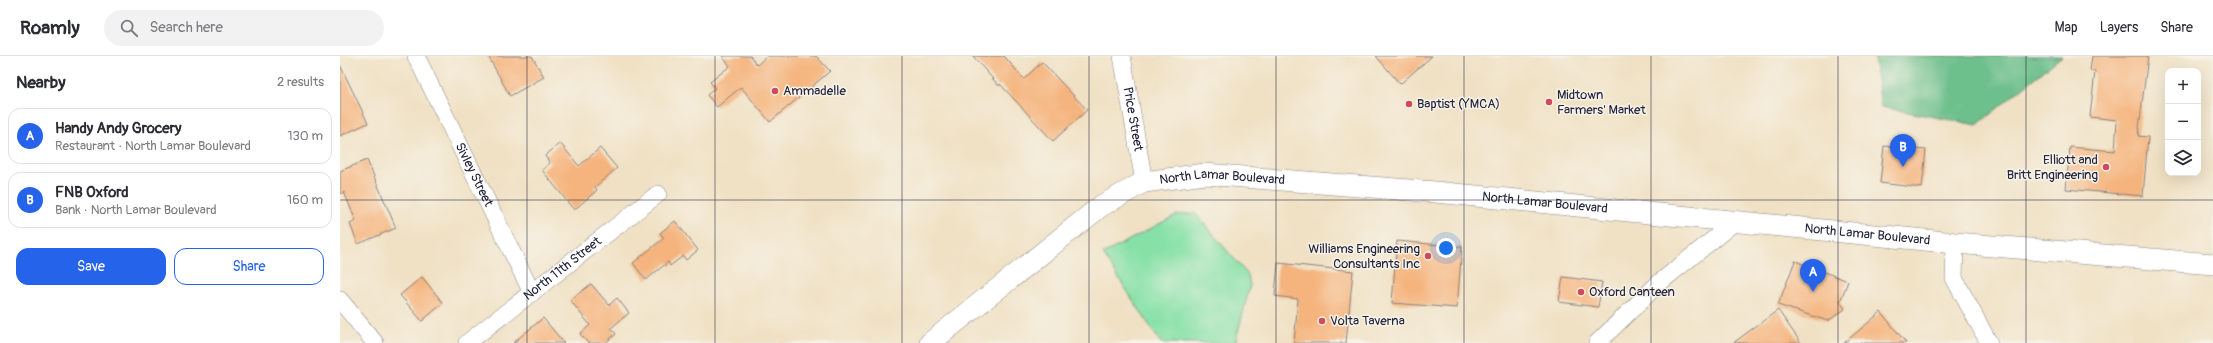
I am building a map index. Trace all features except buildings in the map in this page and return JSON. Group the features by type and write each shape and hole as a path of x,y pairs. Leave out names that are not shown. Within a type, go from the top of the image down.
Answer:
{"street":[{"name":"Sivley Street","path":"416,56 532,293"},
{"name":"Price Street","path":"1122,56 1144,182"},
{"name":"North Lamar Boulevard","path":"930,343 1101,206 1144,182 1213,174 1435,192 1955,243 2213,264"},
{"name":"North 11th Street","path":"468,343 658,194"},
{"path":"1597,343 1659,283 1736,221"},
{"path":"1955,243 1954,278 1989,343"},
{"path":"340,300 375,343"}],"green space":[{"path":"1874,56 2062,56 1977,125 1881,107"},
{"path":"1195,213 1248,275 1250,286 1235,343 1161,343 1103,254 1176,215"}],"place":[{"name":"Ammadelle","path":"775,91"},
{"name":"Midtown Farmers' Market","path":"1549,102"},
{"name":"Baptist (YMCA)","path":"1409,104"},
{"name":"FNB Oxford","path":"1903,167"},
{"name":"Elliott and Britt Engineering","path":"2106,167"},
{"name":"Williams Engineering Consultants Inc","path":"1428,256"},
{"name":"Oxford Canteen","path":"1581,292"},
{"name":"Handy Andy Grocery","path":"1813,292"},
{"name":"Volta Taverna","path":"1322,321"}]}
